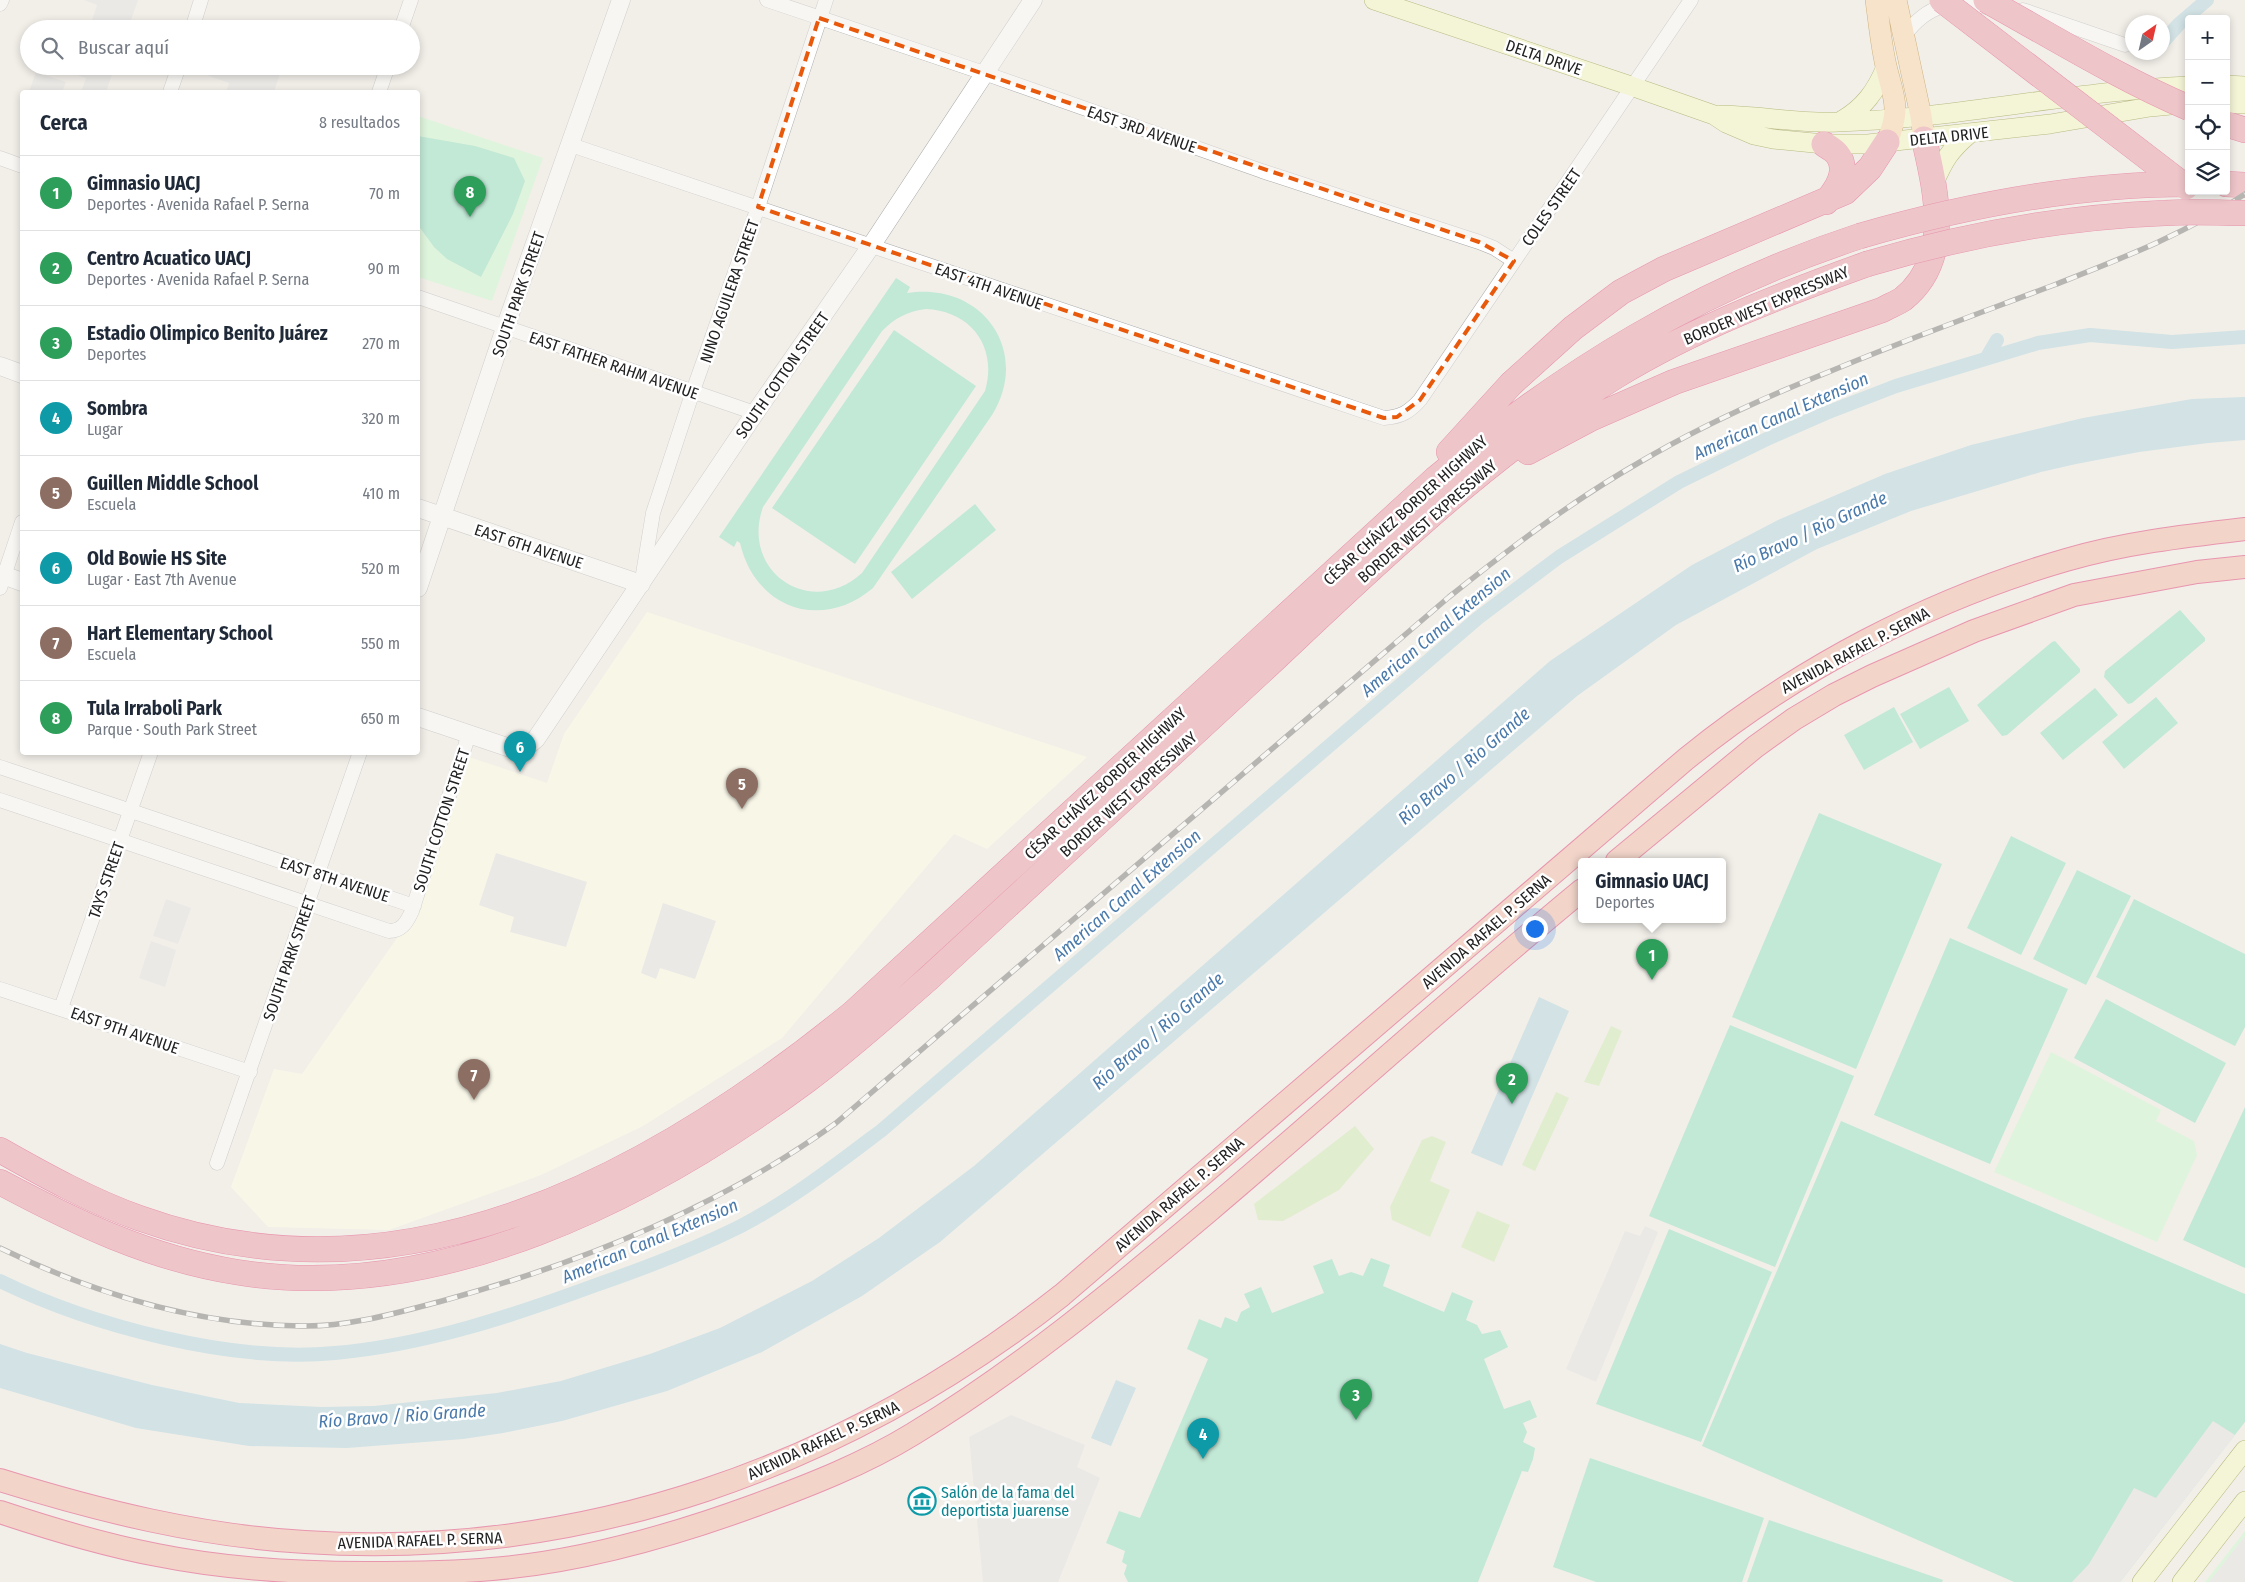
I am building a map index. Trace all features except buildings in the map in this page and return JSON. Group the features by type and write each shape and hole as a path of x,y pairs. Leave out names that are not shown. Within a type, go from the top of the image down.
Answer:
{"highway":[{"path":"1942,0 2038,71 2158,167 2185,185"},
{"path":"1986,0 2098,63 2160,96 2185,106"},
{"path":"2236,99 2245,130"},
{"path":"1445,503 1526,453 1592,418 1674,382 1882,310 1902,299 1917,283 1927,268 1936,243 1938,224 1934,182 1922,128"},
{"path":"1387,533 1511,384 1573,328 1621,292 1664,269 1826,202 1845,192 1870,168 1891,130"},
{"path":"1824,144 1837,154 1841,162 1841,179 1826,202"},
{"name":"CÉSAR CHÁVEZ BORDER HIGHWAY","path":"0,1150 80,1192 139,1218 196,1234 261,1246 340,1250 402,1244 446,1235 503,1219 583,1187 638,1160 699,1125 758,1087 976,918 1387,533 1473,448 1525,408 1603,356 1716,292 1765,270 1860,236 1928,216 2020,198 2112,188 2185,184"},
{"path":"2230,184 2245,185"},
{"path":"2200,195 2245,223"},
{"name":"BORDER WEST EXPRESSWAY","path":"1387,533 1445,503 1529,435 1617,376 1659,352 1760,304 1867,264 1923,248 2051,223 2167,212 2245,213"},
{"name":"AVENIDA RAFAEL P. SERNA","path":"0,1480 116,1513 186,1527 241,1536 305,1542 380,1544 455,1541 509,1536 574,1525 649,1509 712,1490 802,1454 906,1402 1018,1330 1062,1295 1686,760 1736,720 1782,688 1896,626 2006,579 2067,560 2130,545 2194,535 2245,530"},
{"name":"AVENIDA RAFAEL P. SERNA","path":"1620,858 1755,747 1794,719 1834,695 1872,676 1974,631 2074,595 2197,572 2245,567"},
{"name":"AVENIDA RAFAEL P. SERNA","path":"0,1512 113,1545 214,1565 319,1573 435,1572 495,1569 560,1559 629,1544 704,1524 818,1482 909,1437 982,1391 1036,1352 1165,1248 1578,893"},
{"path":"0,1182 58,1214 128,1244 169,1257 238,1272 295,1277 351,1276 393,1272 455,1259 523,1238 582,1213 664,1172 715,1142 807,1080 862,1036 929,978 976,918"}],"main road":[{"name":"DELTA DRIVE","path":"1374,0 1714,115 1726,123 1754,135 1824,144 1858,145 1891,130"},
{"path":"1876,0 1886,67 1896,101 1891,130"},
{"path":"1896,0 1922,128"},
{"path":"1837,122 1860,108 1870,98 1886,67"},
{"name":"DELTA DRIVE","path":"1714,115 1739,115 1798,122 1837,122 1891,130 1922,128 2185,87"},
{"name":"DELTA DRIVE","path":"1922,128 1969,134 2050,124 2150,107 2185,104"},
{"path":"1934,182 1944,160 1953,147 1969,134"},
{"path":"2142,1582 2245,1450"},
{"path":"2182,1582 2245,1501"}],"street":[{"path":"0,4 2,0"},
{"path":"195,20 202,0"},
{"path":"404,20 411,0"},
{"name":"SOUTH PARK STREET","path":"420,582 505,328 621,0"},
{"name":"EAST 3RD AVENUE","path":"767,0 984,73 1262,171 1479,242 1494,248 1514,261"},
{"name":"NINO AGUILERA STREET","path":"641,584 653,513 758,207 826,0"},
{"name":"SOUTH COTTON STREET","path":"414,906 469,734 510,748 526,747 536,739 755,413 871,246 1033,0"},
{"name":"COLES STREET","path":"1408,412 1420,400 1634,87 1691,0"},
{"path":"1997,0 2035,15 2125,45"},
{"path":"1904,36 1922,15 1935,9 1957,4 2035,15"},
{"path":"171,90 176,75"},
{"path":"380,90 385,75"},
{"name":"EAST 4TH AVENUE","path":"571,145 1384,418 1397,417 1408,412"},
{"path":"0,158 20,165"},
{"name":"EAST FATHER RAHM AVENUE","path":"420,298 755,413"},
{"path":"0,366 20,373"},
{"name":"EAST 6TH AVENUE","path":"420,509 641,584"},
{"path":"20,527 1,579 20,582"},
{"path":"420,718 469,734"},
{"name":"TAYS STREET","path":"61,1008 150,755"},
{"name":"SOUTH PARK STREET","path":"217,1163 359,755"},
{"name":"EAST 8TH AVENUE","path":"0,767 414,906 409,919 396,931 389,931 0,800"},
{"name":"EAST 9TH AVENUE","path":"0,989 250,1072"}],"highlighted area":[{"path":"819,18 1479,242 1514,261 1420,400 1397,417 1384,418 758,207"}],"shaded area":[{"path":"84,0 138,0 131,20 92,20 97,5"},
{"path":"35,75 45,75 66,82 63,90 30,90"},
{"path":"77,75 112,75 107,90 82,90 86,78"},
{"path":"207,75 279,75 275,90 227,90 229,83"},
{"path":"647,612 1087,757 987,849 954,834 782,1038 643,1126 541,1175 389,1230 268,1227 231,1187 274,1069 302,1074 397,938 416,920 469,757 547,783 564,734"},
{"path":"496,853 587,882 566,947 510,932 514,917 479,905"},
{"path":"166,899 191,908 178,944 153,936"},
{"path":"663,903 716,921 695,979 660,968 656,979 641,973"},
{"path":"151,941 176,950 165,987 139,978"},
{"path":"1645,1226 1658,1232 1596,1382 1566,1369 1625,1231 1640,1236"},
{"path":"1011,1415 1085,1445 1077,1467 1100,1478 1058,1582 983,1582 969,1437"},
{"path":"2213,1421 2235,1435 2120,1582 2072,1582 2089,1564 2134,1488 2156,1498"},
{"path":"2245,1536 2245,1582 2209,1582"}],"green space":[{"path":"420,117 543,158 492,301 420,278"},
{"path":"420,136 475,146 514,158 525,181 513,214 481,277 447,259 434,247 420,228"},
{"path":"896,278 910,287 907,293 934,292 957,298 977,309 992,325 1002,345 1006,367 1003,391 992,415 873,588 853,601 832,609 812,610 793,606 775,597 760,584 748,565 740,543 737,541 734,547 719,537","holes":["926,309 942,311 956,316 968,324 984,346 988,360 985,391 862,573 842,586 821,592 802,590 784,582 771,568 761,551 759,530 763,507 882,331 892,322 913,311"]},
{"path":"894,330 976,386 855,564 772,508"},
{"path":"975,504 996,530 912,599 891,572"},
{"path":"2180,610 2205,638 2205,641 2132,703 2128,704 2104,677 2105,671"},
{"path":"2055,641 2080,669 2080,672 2007,735 2002,736 1977,705"},
{"path":"1949,687 1969,721 1920,749 1900,714"},
{"path":"2095,688 2118,715 2063,760 2040,733"},
{"path":"2156,697 2178,723 2124,769 2102,742"},
{"path":"1894,707 1913,742 1864,770 1844,735"},
{"path":"1819,813 1942,864 1856,1069 1732,1017"},
{"path":"2011,836 2066,863 2021,955 1967,928"},
{"path":"2077,870 2131,896 2086,985 2033,959"},
{"path":"2134,899 2245,954 2245,1027 2235,1046 2096,977"},
{"path":"1950,938 2068,989 1990,1164 1874,1115"},
{"path":"2106,999 2226,1063 2195,1123 2074,1058"},
{"path":"1730,1025 1854,1076 1775,1267 1649,1216"},
{"path":"1611,1026 1622,1031 1599,1086 1584,1082"},
{"path":"2051,1052 2161,1110 2156,1121 2194,1141 2197,1155 2157,1242 1994,1172"},
{"path":"1556,1092 1569,1098 1535,1171 1522,1165"},
{"path":"2245,1107 2245,1268 2183,1240"},
{"path":"1841,1121 2245,1294 2245,1422 2120,1582 2014,1582 1702,1446"},
{"path":"1355,1126 1374,1149 1339,1190 1283,1221 1258,1220 1254,1204"},
{"path":"1432,1136 1446,1142 1430,1181 1450,1190 1430,1237 1392,1220 1390,1207 1422,1140"},
{"path":"1477,1211 1510,1225 1494,1262 1461,1247"},
{"path":"1669,1229 1772,1272 1701,1442 1596,1404"},
{"path":"1371,1258 1390,1265 1383,1286 1444,1312 1452,1292 1473,1301 1466,1320 1477,1325 1482,1334 1500,1330 1508,1347 1484,1359 1504,1409 1530,1400 1537,1417 1523,1423 1527,1432 1523,1442 1535,1448 1533,1459 1528,1472 1522,1471 1478,1582 1128,1582 1124,1574 1127,1565 1122,1562 1125,1551 1106,1543 1119,1511 1140,1518 1208,1359 1187,1349 1199,1319 1221,1328 1225,1317 1237,1322 1241,1312 1250,1307 1244,1294 1261,1287 1272,1313 1324,1293 1313,1266 1332,1259 1339,1276 1351,1272 1363,1276"},
{"path":"1590,1458 1764,1518 1742,1582 1596,1582 1553,1567"},
{"path":"1769,1520 1943,1580 1942,1582 1747,1582"},
{"path":"2245,1531 2245,1582 2205,1582"}],"water":[{"name":"Río Bravo / Rio Grande","path":"2245,397 2245,440 2139,452 2076,464 2041,472 1911,511 1817,549 1676,625 1577,696 940,1242 862,1296 762,1352 667,1391 562,1421 463,1439 347,1448 249,1446 136,1428 0,1388 0,1344 27,1353 152,1385 239,1403 322,1407 374,1406 497,1393 561,1381 650,1354 720,1328 812,1281 879,1238 974,1166 1550,661 1692,565 1778,520 1885,474 1971,445 2083,418 2192,399"},
{"path":"1539,997 1569,1011 1502,1166 1471,1153"},
{"path":"1116,1380 1136,1388 1111,1446 1091,1438"}],"waterway":[{"path":"2170,34 2207,0"},
{"name":"American Canal Extension","path":"0,1281 77,1313 163,1338 252,1352 295,1355 369,1349 468,1328 633,1272 688,1250 741,1226 778,1205 882,1130 1478,618 1559,557 1679,482 1769,438 1826,413 1896,386 2038,343 2090,335 2172,342 2245,337"},
{"path":"1987,357 1997,340"}],"railway":[{"path":"0,1248 72,1279 146,1304 223,1320 262,1324 319,1326 355,1322 494,1286 597,1250 647,1230 696,1207 791,1153 836,1123 1449,597 1518,543 1590,493 1663,449 1710,424 1758,402 1887,348 2128,255 2176,234 2245,194"}],"place":[{"name":"Tula Irraboli Park","path":"470,217"},
{"name":"Old Bowie HS Site","path":"520,772"},
{"name":"Guillen Middle School","path":"742,809"},
{"name":"Gimnasio UACJ","path":"1652,980"},
{"name":"Hart Elementary School","path":"474,1100"},
{"name":"Centro Acuatico UACJ","path":"1512,1104"},
{"name":"Estadio Olimpico Benito Juárez","path":"1356,1420"},
{"name":"Sombra","path":"1203,1459"},
{"name":"Salón de la fama del deportista juarense","path":"922,1501"}]}
